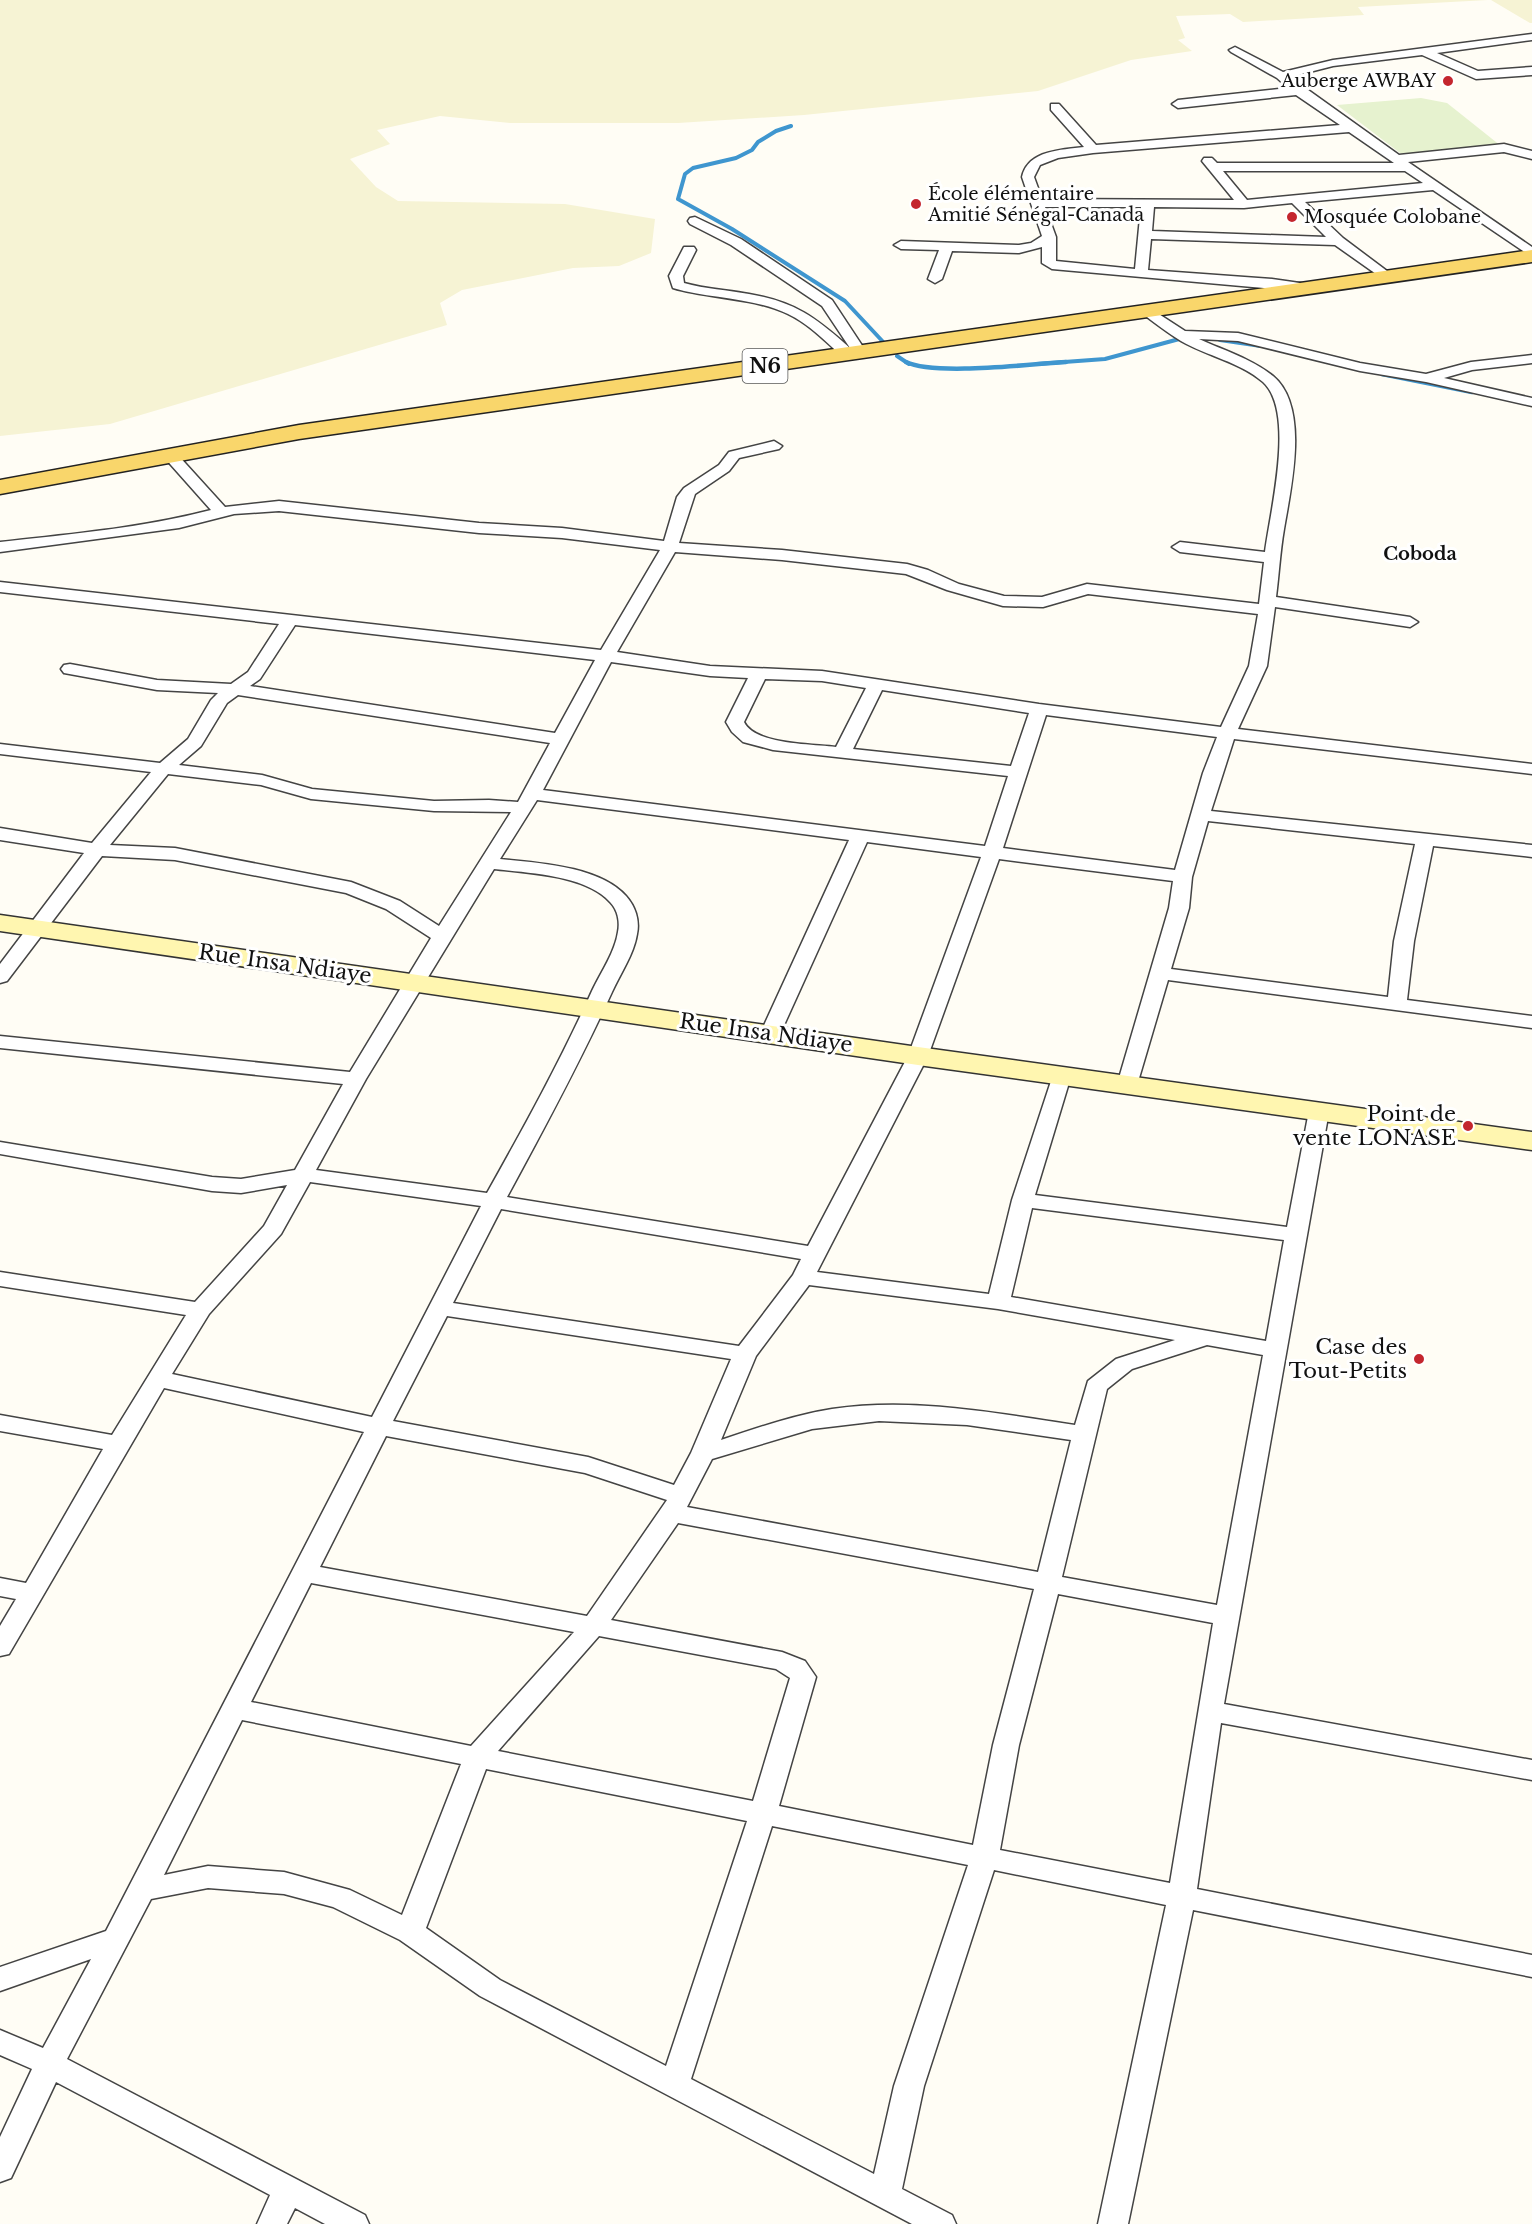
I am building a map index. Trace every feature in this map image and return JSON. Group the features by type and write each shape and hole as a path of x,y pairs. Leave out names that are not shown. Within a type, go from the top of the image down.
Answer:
{"main road":[{"name":"N6","path":"0,487 310,430 1386,277 1532,254"},
{"name":"Rue Insa Ndiaye","path":"0,923 918,1056 1532,1141"}],"street":[{"path":"1281,76 1333,63 1532,37"},
{"path":"1235,50 1281,76 1532,254"},
{"path":"1423,51 1476,75 1532,71"},
{"path":"1178,104 1298,90"},
{"path":"1055,107 1093,149"},
{"path":"1309,288 1052,265 1049,263 1049,237 1028,177 1030,169 1036,162 1055,155 1093,149 1354,128"},
{"path":"1196,142 1212,167 1244,204"},
{"path":"1212,167 1403,163 1504,148 1532,155"},
{"path":"1037,202 1244,204 1298,201 1434,186"},
{"path":"1298,201 1338,241 1386,277"},
{"path":"1141,274 1148,202"},
{"path":"695,220 736,242 827,303 834,310 854,353"},
{"path":"1146,235 1338,241"},
{"path":"901,245 1019,249 1035,246 1049,237"},
{"path":"935,279 947,247"},
{"path":"689,250 676,276 678,285 691,290 760,300 791,310 811,321 854,353"},
{"path":"1127,1085 1179,908 1183,877 1212,773 1227,733 1258,666 1284,492 1287,441 1284,408 1280,394 1269,380 1255,370 1180,333 1148,311"},
{"path":"1180,333 1238,337 1376,371 1426,378 1532,402"},
{"path":"1426,378 1471,366 1532,359"},
{"path":"0,1647 118,1444 200,1310 273,1229 356,1079 527,801 670,547 689,490 717,473 740,452 774,446"},
{"path":"171,456 220,512"},
{"path":"0,547 117,533 220,512 279,506 479,528 562,533 670,547 782,555 907,569 953,587 1003,601 1022,603 1043,602 1087,589 1268,605 1410,622"},
{"path":"1180,547 1273,558"},
{"path":"0,587 607,656 710,671 822,676 1039,709 1532,769"},
{"path":"0,978 124,814 163,769 195,742 220,700 254,675 290,620"},
{"path":"70,669 157,685 233,689 560,739"},
{"path":"759,673 735,722 740,731 753,740 788,747 1018,772"},
{"path":"842,753 878,683"},
{"path":"410,1932 477,1757 593,1627 677,1504 703,1453 745,1354 803,1277 918,1056 992,852 1039,709"},
{"path":"0,748 262,780 311,794 434,806 489,805 527,801 992,852 1183,877"},
{"path":"1201,815 1532,851"},
{"path":"0,834 98,850 175,854 351,888 393,905 442,936"},
{"path":"770,1034 860,837"},
{"path":"1397,1004 1404,942 1425,840"},
{"path":"0,2169 49,2064 142,1890 494,1201 546,1106 595,1008 628,933 627,914 615,897 598,884 581,878 489,863"},
{"path":"1159,973 1532,1022"},
{"path":"0,1042 356,1079"},
{"path":"998,1302 1023,1200 1062,1076"},
{"path":"1113,2224 1182,1897 1210,1711 1320,1111"},
{"path":"0,1148 212,1184 241,1186 304,1175 494,1201 814,1254"},
{"path":"1023,1200 1298,1235"},
{"path":"803,1277 998,1302 1277,1350"},
{"path":"0,1278 200,1310"},
{"path":"441,1308 745,1354"},
{"path":"885,2196 909,2086 984,1859 1006,1744 1096,1386 1124,1364 1203,1339"},
{"path":"158,1379 380,1427 588,1465 677,1504 1048,1584 1227,1616"},
{"path":"703,1453 815,1421 883,1412 934,1412 1085,1434"},
{"path":"0,1423 118,1444"},
{"path":"305,1573 782,1661 796,1668 803,1677 763,1813 674,2085"},
{"path":"0,1587 33,1593"},
{"path":"235,1709 1532,1966"},
{"path":"1210,1711 1532,1770"},
{"path":"142,1890 208,1877 284,1884 340,1898 410,1932 490,1988 941,2224"},
{"path":"0,1979 116,1940"},
{"path":"0,2042 49,2064 354,2224"},
{"path":"272,2224 288,2188"}],"shaded area":[{"path":"0,0 1488,0 1358,7 1364,15 1243,22 1230,14 1176,16 1185,38 1178,40 1192,51 1131,60 1038,91 804,115 678,123 510,123 440,116 377,130 390,144 350,159 376,187 398,201 565,204 655,219 651,253 619,266 573,268 462,290 440,303 447,325 110,424 0,436"},
{"path":"1491,0 1532,0 1532,23 1530,23"}],"green space":[{"path":"1421,98 1447,103 1501,146 1404,156 1337,105"}],"waterway":[{"path":"791,126 776,131 758,142 752,150 736,158 693,168 685,174 678,199 732,229 845,301 886,345"},
{"path":"1037,364 1105,359 1183,338"},
{"path":"1220,340 1261,346"},
{"path":"897,356 906,362"},
{"path":"906,362 920,366 960,369 1066,362"},
{"path":"1382,374 1472,392"}],"place":[{"name":"Auberge AWBAY","path":"1448,81"},
{"name":"École élémentaire Amitié Sénégal-Canada","path":"916,204"},
{"name":"Mosquée Colobane","path":"1292,217"},
{"name":"Point de vente LONASE","path":"1468,1126"},
{"name":"Case des Tout-Petits","path":"1419,1359"}],"district":[{"name":"Coboda","path":"1420,554"}]}
